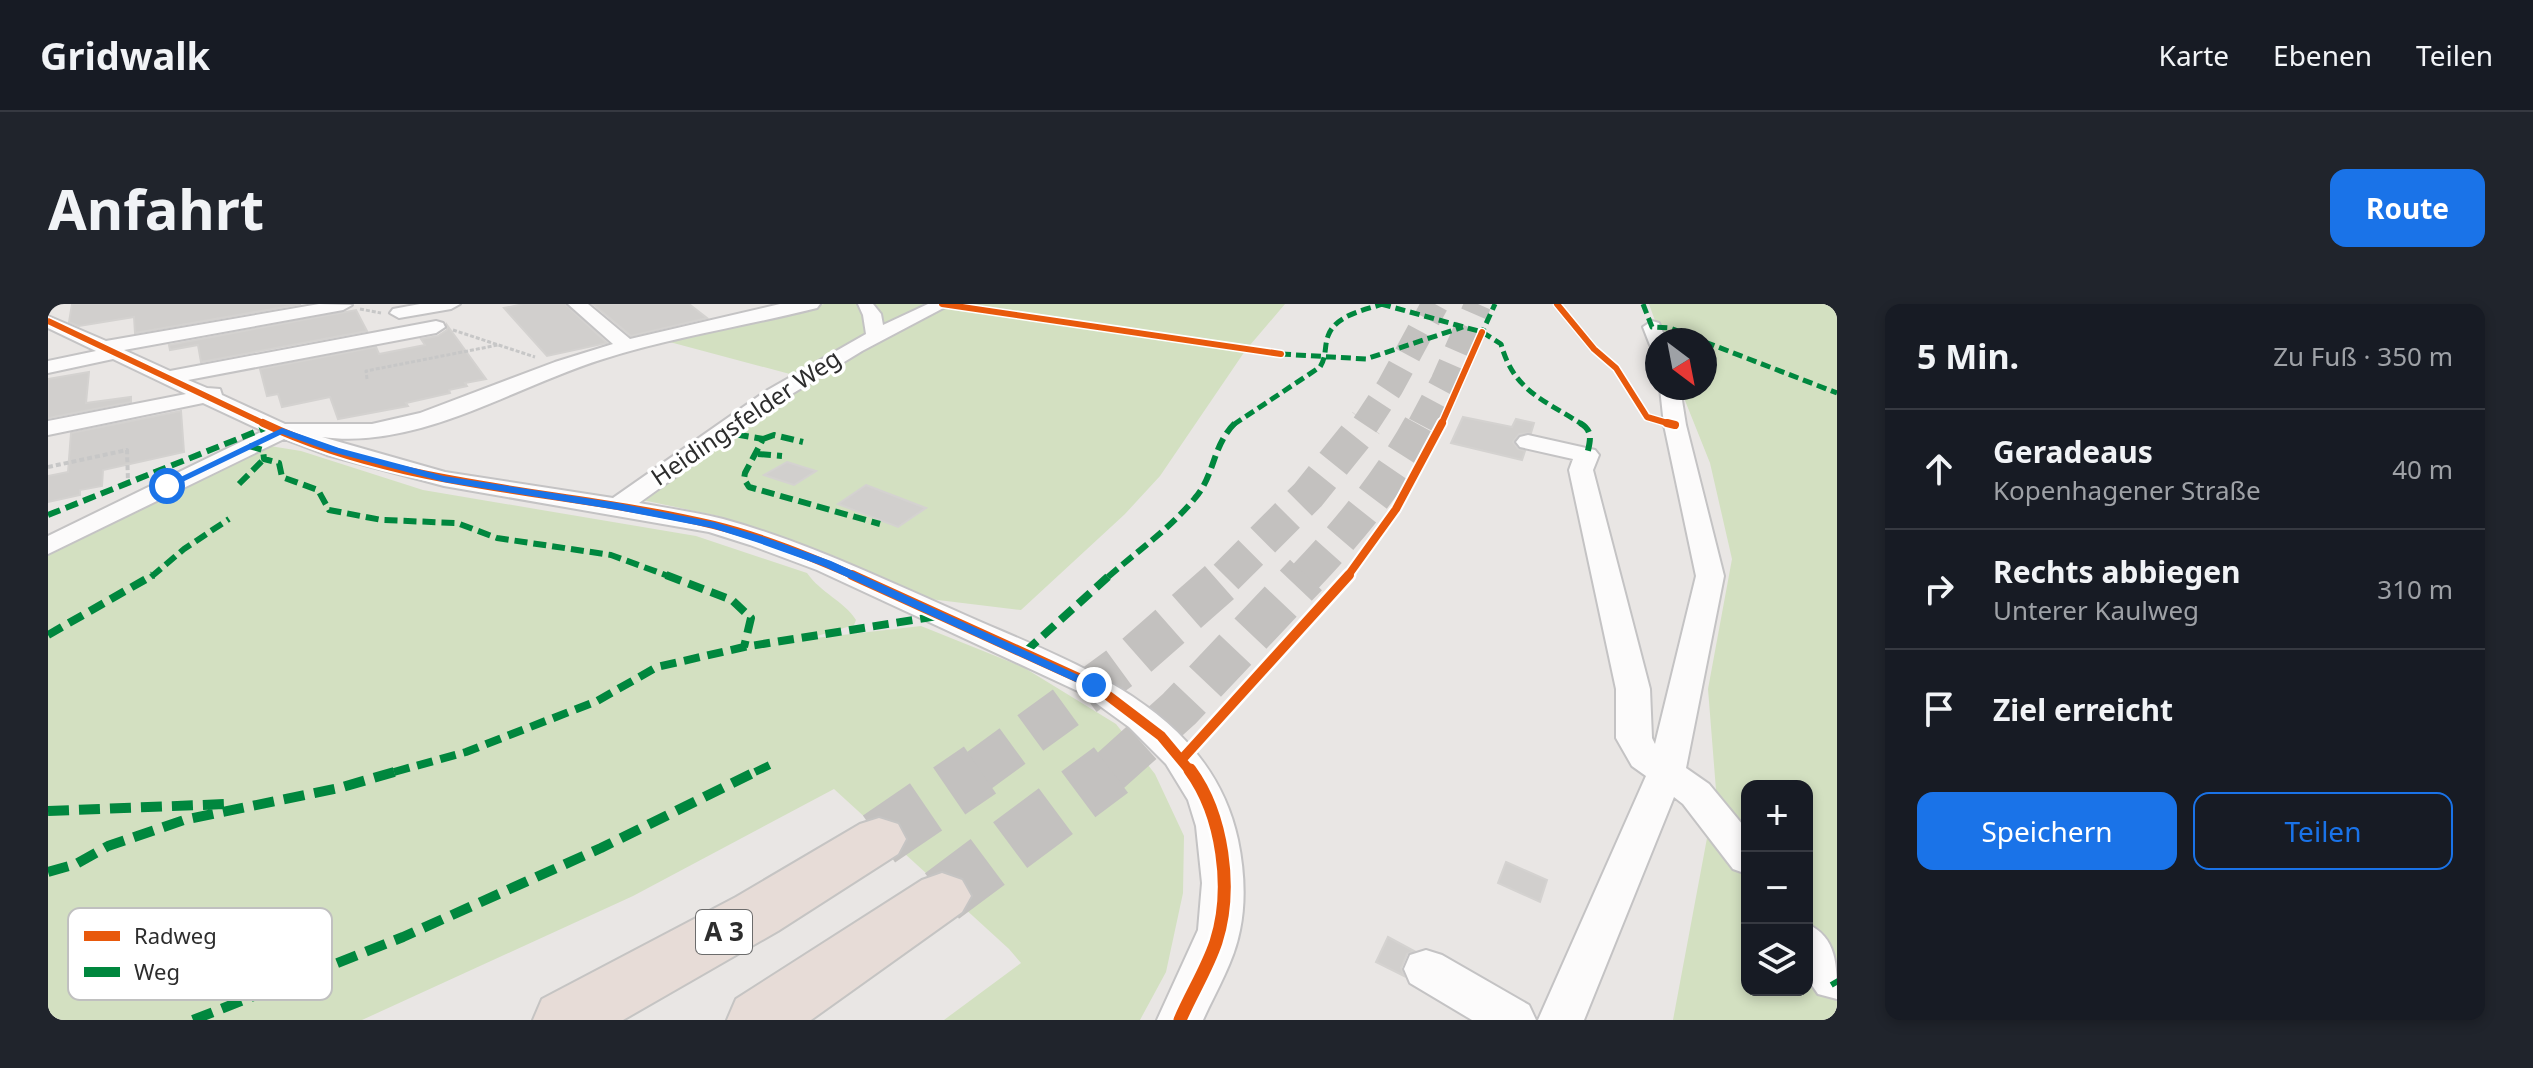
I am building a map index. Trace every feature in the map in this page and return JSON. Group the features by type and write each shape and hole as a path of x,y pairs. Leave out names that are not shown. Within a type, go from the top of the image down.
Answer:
{"highway":[{"name":"A 3","path":"565,1020 757,914 879,839"},
{"path":"759,1020 942,896"}],"street":[{"path":"210,304 214,328"},
{"path":"388,315 451,304"},
{"path":"577,304 627,346"},
{"path":"712,304 732,318"},
{"path":"48,546 282,431 300,426 353,433 397,426 562,366 627,346 732,318 811,304"},
{"name":"Heidingsfelder Weg","path":"618,507 717,431 803,375 875,334 942,304"},
{"path":"167,379 313,330 343,305"},
{"path":"865,306 872,314 875,334"},
{"path":"48,321 204,396 282,431 335,450 444,479 714,525 827,564 1073,674 1134,712 1163,736 1194,771 1218,836 1223,876 1219,930 1180,1020"},
{"path":"48,367 214,328 313,330 436,327"},
{"path":"48,337 70,332"},
{"path":"48,428 204,396 225,389 232,382 228,377 216,375 167,379"},
{"path":"1561,1020 1667,771 1710,576 1672,400"},
{"path":"1528,442 1587,455 1581,470 1633,689 1634,738 1645,757 1696,794 1742,852"},
{"path":"1813,950 1834,980"},
{"path":"1426,969 1513,1020"}],"path":[{"path":"367,379 366,371 501,344"},
{"path":"48,467 127,450 128,482"}],"green space":[{"path":"824,304 1285,304 1245,351 1160,476 1125,514 1021,610 905,596 837,557 718,516 633,498 801,377 666,341"},
{"path":"1649,304 1837,304 1837,1020 1673,1020 1716,790 1708,689 1732,559 1710,463 1685,400 1717,400 1717,328 1658,328"},
{"path":"270,446 301,451 423,490 696,536 807,573 856,620 854,625 807,639 921,626 1023,667 1116,724 1155,774 1184,836 1183,893 1166,972 1140,1020 944,1020 1021,963 834,789 633,896 362,1020 48,1020 48,554 246,453"}],"building":[{"path":"72,304 301,304 135,333 134,317 79,326 69,322"},
{"path":"524,304 565,304 607,343 547,356 504,308"},
{"path":"593,304 689,304 707,318 631,336"},
{"path":"356,310 367,331 201,362 198,345 170,350 169,345"},
{"path":"447,325 486,379 465,383 467,386 449,390 450,393 406,403 408,406 338,419 330,397 282,407 278,394 267,396 260,369 376,347 379,354 425,345 421,339 438,336 447,330"},
{"path":"89,372 86,403 131,397 131,402 48,418 48,379"},
{"path":"181,411 184,452 103,470 102,486 80,490 80,495 48,502 48,476 68,472 71,433"},
{"path":"1463,417 1512,427 1516,419 1534,423 1531,433 1519,434 1513,442 1518,449 1525,451 1522,460 1451,443"},
{"path":"787,462 816,471 794,485 764,475"},
{"path":"866,485 926,508 898,527 838,504"},
{"path":"1506,862 1547,880 1540,902 1498,883"},
{"path":"1388,937 1414,951 1407,954 1401,968 1404,976 1376,962"}],"tunnel":[{"path":"1365,425 1390,387 1435,304"},
{"path":"1421,425 1444,382 1478,304"},
{"path":"1228,575 1308,495 1366,423"},
{"path":"1305,577 1368,504 1397,465 1422,423"},
{"path":"977,772 1136,656 1228,575"},
{"path":"1109,772 1179,709 1306,575"},
{"path":"879,839 980,770"},
{"path":"942,896 1111,770"}],"marked path":[{"path":"1381,304 1482,332 1501,344 1506,361 1522,386 1587,427 1591,436 1587,455"},
{"path":"1025,652 1195,499 1205,483 1221,438 1235,422 1320,367 1325,358 1329,333 1339,322 1383,304"},
{"path":"1480,337 1495,304"},
{"path":"1643,304 1652,327 1670,328"},
{"path":"1281,354 1366,359 1463,327"},
{"path":"1717,347 1837,393"},
{"path":"48,515 270,426"},
{"path":"717,431 763,439 745,473 744,479 749,487 880,524"},
{"path":"763,439 774,435 803,442"},
{"path":"249,446 263,450 264,459 279,463 282,477 318,490 327,501 329,510 382,520 457,523 497,538 611,555 732,600 751,618 744,647"},
{"path":"758,454 782,456"},
{"path":"239,484 264,459"},
{"path":"48,635 148,580 184,549 229,519"},
{"path":"48,872 76,864 108,846 184,820 339,788 466,752 597,701 657,667 744,647 938,616"},
{"path":"332,965 403,937 601,848 772,764"},
{"path":"48,811 226,804"},
{"path":"1834,980 1837,985"},
{"path":"193,1020 244,1000"}],"cycle path":[{"path":"942,304 1281,354"},
{"path":"1557,304 1594,349 1616,368 1647,417 1675,425"},
{"path":"48,321 270,426 335,450 444,479 714,525 760,539 827,564 1094,685 1141,719 1179,756 1194,776 1215,826 1223,883 1219,930 1207,964 1180,1020"},
{"path":"1183,758 1317,614 1378,537 1428,452 1482,332"}],"route":[{"path":"167,486 282,431 335,450 444,479 714,525 760,539 827,564 1094,685"}]}
